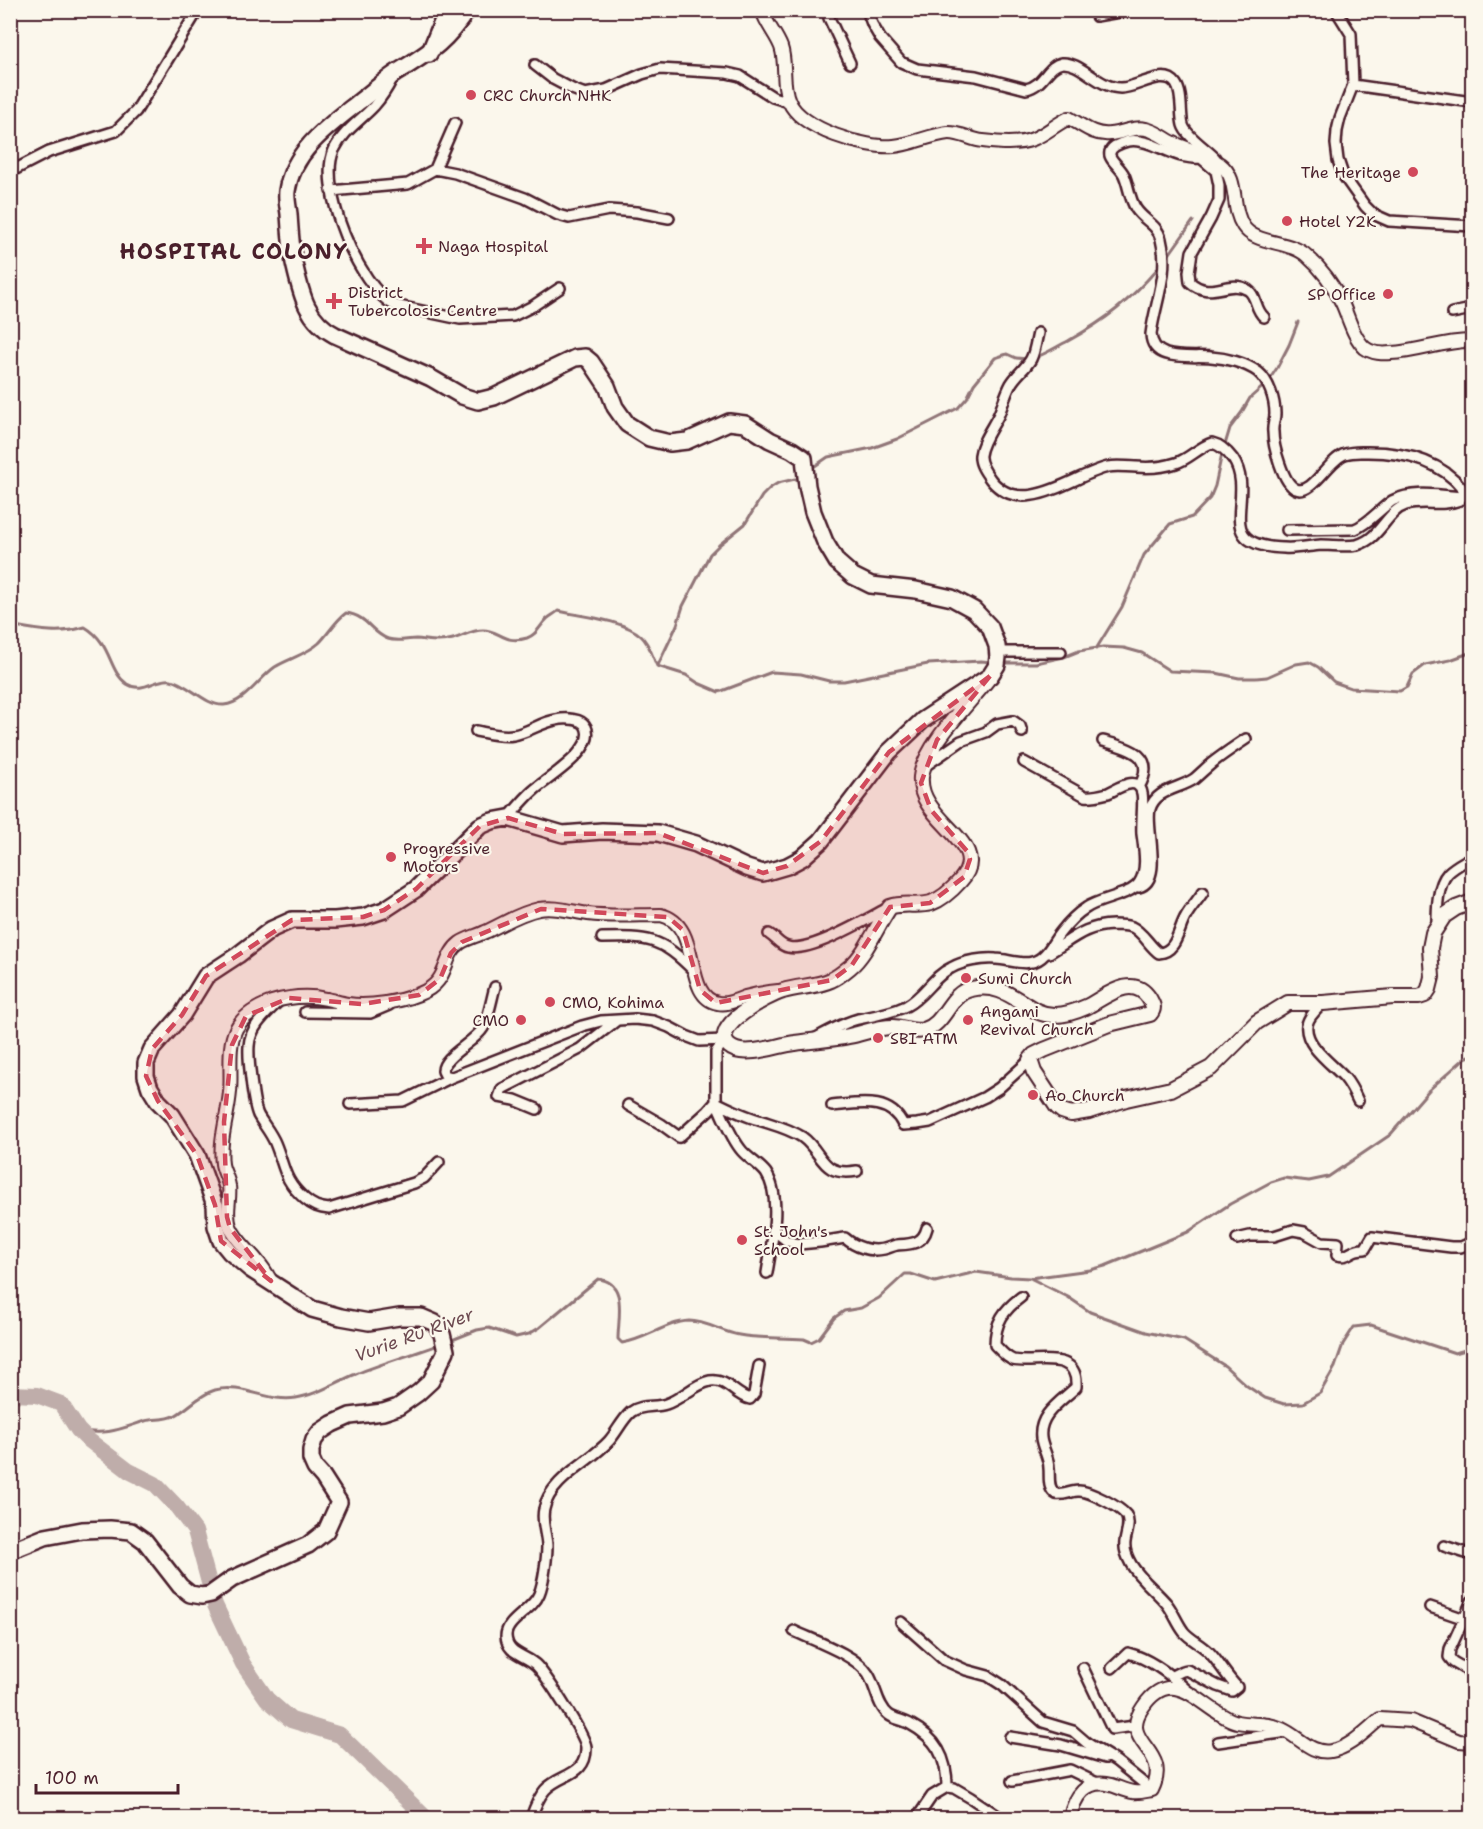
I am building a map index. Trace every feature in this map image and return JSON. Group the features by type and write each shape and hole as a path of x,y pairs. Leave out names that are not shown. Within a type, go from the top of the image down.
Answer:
{"main road":[{"path":"429,54 447,10"},
{"path":"467,10 455,28 429,54 394,74 321,132 299,159 286,192 292,253 306,306 315,321 324,330 431,378 462,396 478,400 494,397 575,358 585,357 607,386 615,408 627,424 649,438 670,443 687,441 729,422 745,424 804,458 813,512 825,542 837,562 853,576 871,585 916,590 952,598 974,610 990,627 997,652 997,664 990,676 937,740 921,775 922,793 931,810 964,843 970,859 964,877 946,894 930,903 890,907 852,965 832,980 814,986 782,991 747,1009 729,1026 725,1040 728,1045 742,1052 796,1042 839,1038 893,1027 923,1031 933,1026 958,996 968,989 986,987 1007,992 1041,1013 1055,1015 1085,1008 1110,992 1122,988 1137,988 1146,993 1153,1005 1154,1009 1150,1014 1109,1023 1044,1050 1030,1060 1034,1072 1057,1107 1062,1112 1080,1113 1126,1099 1171,1089 1211,1068 1257,1022 1288,1003 1323,1003 1393,997 1419,998 1425,995 1432,977 1430,948 1433,933 1444,916 1456,908 1473,902"},
{"path":"10,1551 45,1537 82,1530 110,1528 131,1532 145,1541 180,1586 190,1594 202,1596 212,1594 232,1579 308,1545 326,1531 339,1502 311,1459 314,1440 320,1432 332,1424 350,1416 383,1412 398,1407 430,1381 446,1351 442,1334 435,1323 422,1317 399,1317 369,1322 312,1309 250,1269 221,1241 216,1226 215,1205 197,1155 172,1115 158,1101 146,1076 146,1063 152,1049 182,1015 206,976 272,929 292,920 335,921 363,917 384,910 416,889 480,826 508,818 563,834 602,831 658,833 696,844 763,873 787,866 802,858 821,841 889,752 917,725 990,676"}],"street":[{"path":"10,172 49,152 116,131 136,111 198,10"},
{"path":"762,10 765,21 782,49 789,102"},
{"path":"829,10 829,18 850,63"},
{"path":"867,10 880,38 901,62 917,69 976,76 1026,89 1033,88 1040,83 1053,67 1067,63 1109,87 1130,88 1156,77 1175,82 1184,128 1220,164 1232,181 1234,203 1242,226 1250,234 1295,248 1307,255 1329,281 1365,348 1373,352 1392,353 1453,342 1473,341"},
{"path":"1093,12 1131,10"},
{"path":"1336,10 1351,34 1353,85 1336,131 1338,160 1343,175 1365,206 1373,214 1389,221 1473,226"},
{"path":"535,65 553,79 585,94 606,90 642,74 660,69 727,73 740,76 773,97 789,102 802,117 814,126 840,138 871,145 892,146 952,133 981,141 1019,143 1032,140 1069,118 1088,130 1109,135 1136,128 1146,129 1173,143 1200,152 1216,171 1219,200 1192,252 1190,282 1201,290 1211,291 1234,287 1249,291 1253,295 1257,310 1264,317"},
{"path":"394,74 385,92 374,106 341,137 333,153 330,166 331,191 339,219 356,259 385,301 460,319 513,316 560,288"},
{"path":"1353,85 1473,102"},
{"path":"435,169 455,123"},
{"path":"1038,333 1031,359 1010,385 980,456 987,476 996,487 1009,493 1038,495 1091,473 1118,465 1134,468 1178,463 1212,443 1221,446 1238,466 1241,488 1238,523 1243,534 1252,542 1263,547 1286,549 1320,545 1349,546 1362,543 1403,505 1452,503 1460,500 1463,489 1458,482 1434,466 1407,454 1375,452 1356,452 1340,456 1310,486 1304,490 1296,490 1291,486 1282,470 1274,440 1274,403 1262,375 1239,363 1213,357 1166,355 1154,348 1151,334 1164,269 1162,241 1158,230 1141,217 1129,194 1125,176 1110,159 1109,154 1119,144 1141,141 1190,159 1204,158 1220,164"},
{"path":"331,191 408,183 435,169 455,173 525,198 558,215 569,218 609,210 669,218"},
{"path":"1452,313 1473,309"},
{"path":"1287,530 1354,529 1362,526 1398,499 1425,494 1462,497"},
{"path":"997,652 1060,652"},
{"path":"476,731 510,736 557,719 578,720 584,723 587,729 587,737 572,761 537,787 508,818"},
{"path":"923,768 953,745 975,734 986,732 997,724 1013,721 1020,726 1022,732"},
{"path":"1039,958 1085,908 1143,886 1152,870 1149,820 1153,801 1192,780 1246,739"},
{"path":"1103,741 1133,750 1140,757 1145,771 1139,787"},
{"path":"1024,762 1085,796 1093,797 1125,784 1132,783 1139,787 1142,791 1144,870 1140,882 1134,889"},
{"path":"1437,927 1440,893 1446,875 1473,857"},
{"path":"809,1042 828,1031 857,1020 870,1018 907,1005 952,967 980,960 996,959 1033,962 1080,932 1102,926 1132,927 1155,950 1164,953 1176,940 1186,915 1203,892"},
{"path":"770,934 782,945 789,948 801,948 838,933 890,907"},
{"path":"305,1012 370,1013 429,990 441,979 451,953 462,942 517,916 541,909 562,909 599,915 668,916 676,921 683,930 700,990 711,1001 724,1004 758,994 782,991"},
{"path":"602,938 629,937 651,940 663,945 678,956 696,973"},
{"path":"452,1077 445,1075 444,1063 484,1028 495,987"},
{"path":"271,1281 260,1263 230,1228 227,1216 229,1186 222,1164 224,1122 230,1091 232,1045 235,1031 246,1016 263,1005 289,998 312,997 347,1004 403,1000"},
{"path":"279,1000 255,1026 249,1046 252,1088 258,1113 274,1140 286,1176 293,1188 312,1205 320,1209 329,1209 414,1183 424,1178 439,1162"},
{"path":"1323,1003 1309,1019 1307,1032 1318,1051 1345,1078 1358,1101"},
{"path":"350,1104 403,1101 452,1077 582,1026 601,1021 636,1019 653,1021 699,1041 725,1040"},
{"path":"537,1109 515,1100 499,1097 499,1093 502,1089 580,1049 616,1021"},
{"path":"725,1040 716,1052 716,1102 735,1141 765,1172 771,1184 774,1203 773,1230 767,1273"},
{"path":"832,1106 870,1103 883,1105 900,1117 903,1125 930,1122 993,1093 1030,1060"},
{"path":"628,1105 679,1137 716,1102"},
{"path":"716,1102 744,1115 788,1129 804,1139 828,1168 857,1171"},
{"path":"773,1230 791,1243 811,1244 845,1238 858,1248 879,1250 894,1245 915,1243 924,1236 927,1228"},
{"path":"1237,1239 1250,1236 1274,1236 1287,1231 1299,1230 1322,1242 1338,1243 1337,1255 1341,1256 1365,1249 1372,1237 1451,1247 1473,1242"},
{"path":"1021,1297 1008,1306 1002,1316 995,1335 995,1345 1005,1356 1015,1360 1054,1361 1068,1366 1076,1379 1076,1387 1055,1404 1042,1428 1041,1437 1049,1466 1051,1488 1059,1495 1086,1491 1125,1514 1128,1524 1125,1543 1127,1556 1132,1566 1167,1604 1185,1633 1210,1653 1237,1687 1232,1691 1188,1670 1172,1676"},
{"path":"531,1818 545,1791 580,1769 585,1758 586,1745 546,1676 535,1663 517,1655 508,1644 506,1635 508,1628 531,1606 539,1594 546,1556 547,1544 543,1526 544,1510 548,1498 563,1480 610,1440 633,1411 643,1407 665,1405 710,1381 721,1381 744,1398 750,1399 754,1394 759,1366"},
{"path":"1444,1546 1473,1555"},
{"path":"1473,1601 1450,1649 1449,1657 1453,1662 1473,1673"},
{"path":"1430,1607 1465,1619"},
{"path":"901,1622 944,1660 966,1670 988,1676 1002,1685 1043,1722 1073,1731 1152,1790"},
{"path":"794,1631 834,1650 864,1668 884,1709 890,1716 910,1724 934,1742 945,1764 947,1787"},
{"path":"1112,1668 1128,1653 1138,1655 1172,1676 1192,1694"},
{"path":"1083,1668 1112,1729 1135,1726"},
{"path":"1152,1790 1157,1771 1154,1759 1150,1750 1136,1734 1135,1726 1144,1706 1156,1694 1174,1688 1184,1689 1218,1713 1238,1722 1273,1725 1315,1750 1330,1752 1352,1742 1380,1719 1411,1721 1459,1741 1473,1742"},
{"path":"1218,1742 1288,1732"},
{"path":"1010,1737 1061,1745 1116,1761"},
{"path":"1012,1781 1070,1770 1097,1783 1109,1784 1134,1793 1152,1790"},
{"path":"1070,1818 1071,1810 1079,1796 1087,1786 1097,1783"},
{"path":"917,1818 932,1796 947,1787 954,1788 1001,1818"}],"highlighted area":[{"path":"990,676 937,740 921,783 931,810 967,851 970,859 964,877 930,903 890,907 852,965 832,980 716,1003 700,990 683,930 668,917 541,909 462,942 451,953 440,979 419,995 362,1004 289,998 246,1016 232,1045 224,1122 227,1217 230,1228 271,1281 221,1241 215,1205 197,1155 158,1101 146,1076 152,1049 182,1015 206,976 292,920 363,917 384,910 416,889 480,826 508,818 563,834 658,833 763,873 787,866 821,841 889,752"}],"waterway":[{"path":"1168,256 1193,221"},
{"path":"1034,358 1068,341 1107,317 1159,267"},
{"path":"1096,649 1122,607 1144,555 1170,524 1192,517 1210,498 1230,428 1250,398 1267,383 1277,368 1298,322"},
{"path":"812,468 828,457 872,448 897,439 958,408 995,358 1007,354 1016,358 1028,359"},
{"path":"658,665 677,625 683,606 710,554 745,524 762,496 770,488 778,483 795,479"},
{"path":"10,625 57,631 85,627 100,641 116,672 127,684 133,687 144,687 171,680 210,702 224,705 239,700 275,667 314,647 346,613 359,617 377,633 388,639 434,641 453,639 483,630 494,632 507,639 519,640 534,634 547,619 558,611 602,619 624,626 641,636 649,646 657,666 686,675 719,692 772,672 801,674 829,681 844,681 928,664 992,662"},
{"path":"1002,663 1036,663 1079,651 1103,647 1124,648 1142,653 1170,671 1256,678 1267,677 1296,664 1309,662 1334,682 1351,688 1400,691 1407,687 1413,674 1425,665 1450,660 1472,652"},
{"name":"Vurie Ru River","path":"447,1342 477,1330 489,1328 516,1337 529,1334 598,1279 614,1287 618,1294 620,1311 618,1339 622,1343 672,1324 689,1321 739,1335 804,1339 811,1342 819,1338 834,1318 844,1311 861,1308 879,1298 905,1274 935,1282 976,1272 1030,1278 1105,1266 1188,1232 1230,1204 1271,1182 1284,1178 1309,1181 1328,1177 1390,1135 1429,1090 1465,1058 1472,1055"},
{"path":"1032,1279 1068,1297 1090,1312 1146,1332 1184,1340 1225,1366 1247,1386 1265,1398 1284,1404 1303,1403 1320,1393 1335,1367 1343,1344 1354,1327 1371,1325 1455,1353 1472,1348"},
{"name":"Vurie Ru River","path":"78,1430 105,1432 145,1421 172,1417 215,1390 235,1389 276,1398 296,1398 438,1345"},
{"name":"Vurie Ru River","path":"10,1394 37,1395 61,1404 86,1438 129,1471 155,1484 177,1507 195,1531 215,1605 243,1664 267,1699 291,1720 340,1735 426,1818"}],"place":[{"name":"CRC Church NHK","path":"471,95"},
{"name":"The Heritage","path":"1413,172"},
{"name":"Hotel Y2K","path":"1287,221"},
{"name":"Naga Hospital","path":"424,246"},
{"name":"SP Office","path":"1388,294"},
{"name":"District Tubercolosis Centre","path":"334,301"},
{"name":"Progressive Motors","path":"391,857"},
{"name":"Sumi Church","path":"966,978"},
{"name":"CMO, Kohima","path":"550,1002"},
{"name":"CMO","path":"521,1020"},
{"name":"Angami Revival Church","path":"968,1020"},
{"name":"SBI ATM","path":"878,1038"},
{"name":"Ao Church","path":"1033,1095"},
{"name":"St. John's School","path":"742,1240"}],"district":[{"name":"HOSPITAL COLONY","path":"234,251"}]}
